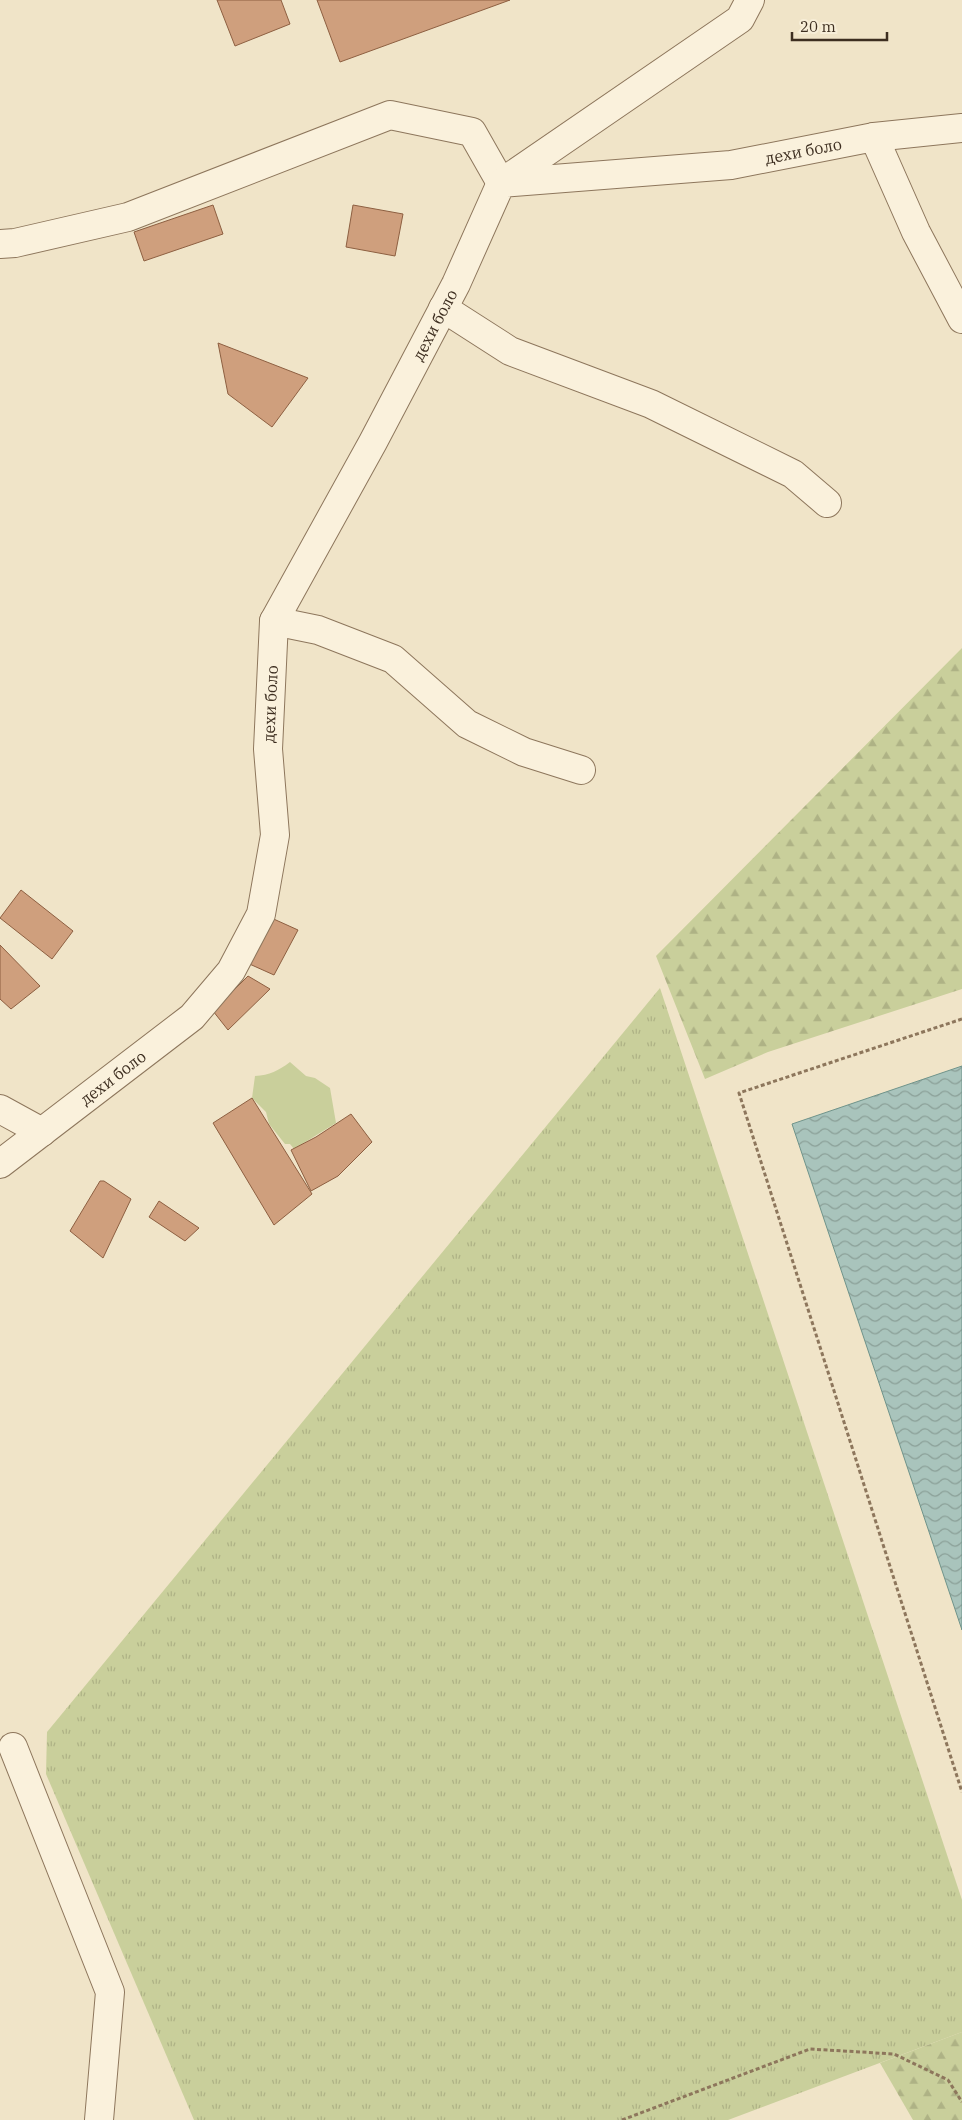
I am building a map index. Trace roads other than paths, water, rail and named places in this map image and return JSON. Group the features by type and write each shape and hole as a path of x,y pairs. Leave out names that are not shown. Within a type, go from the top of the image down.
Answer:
{"street":[{"path":"0,244 15,243 128,216 390,115 472,132 501,183 740,19 750,0"},
{"name":"дехи боло","path":"0,1164 192,1017 231,971 260,914 275,835 268,749 274,620 318,543 443,308 501,183 731,165 874,137 962,128"},
{"path":"874,137 916,232 962,319"},
{"path":"443,308 510,351 650,404 793,474 827,503"},
{"path":"274,620 318,630 393,660 467,724 524,752 581,770"},
{"path":"0,1109 42,1132"},
{"path":"14,1747 110,1992 99,2120"}],"water":[{"path":"962,1066 962,1630 792,1124"}]}
